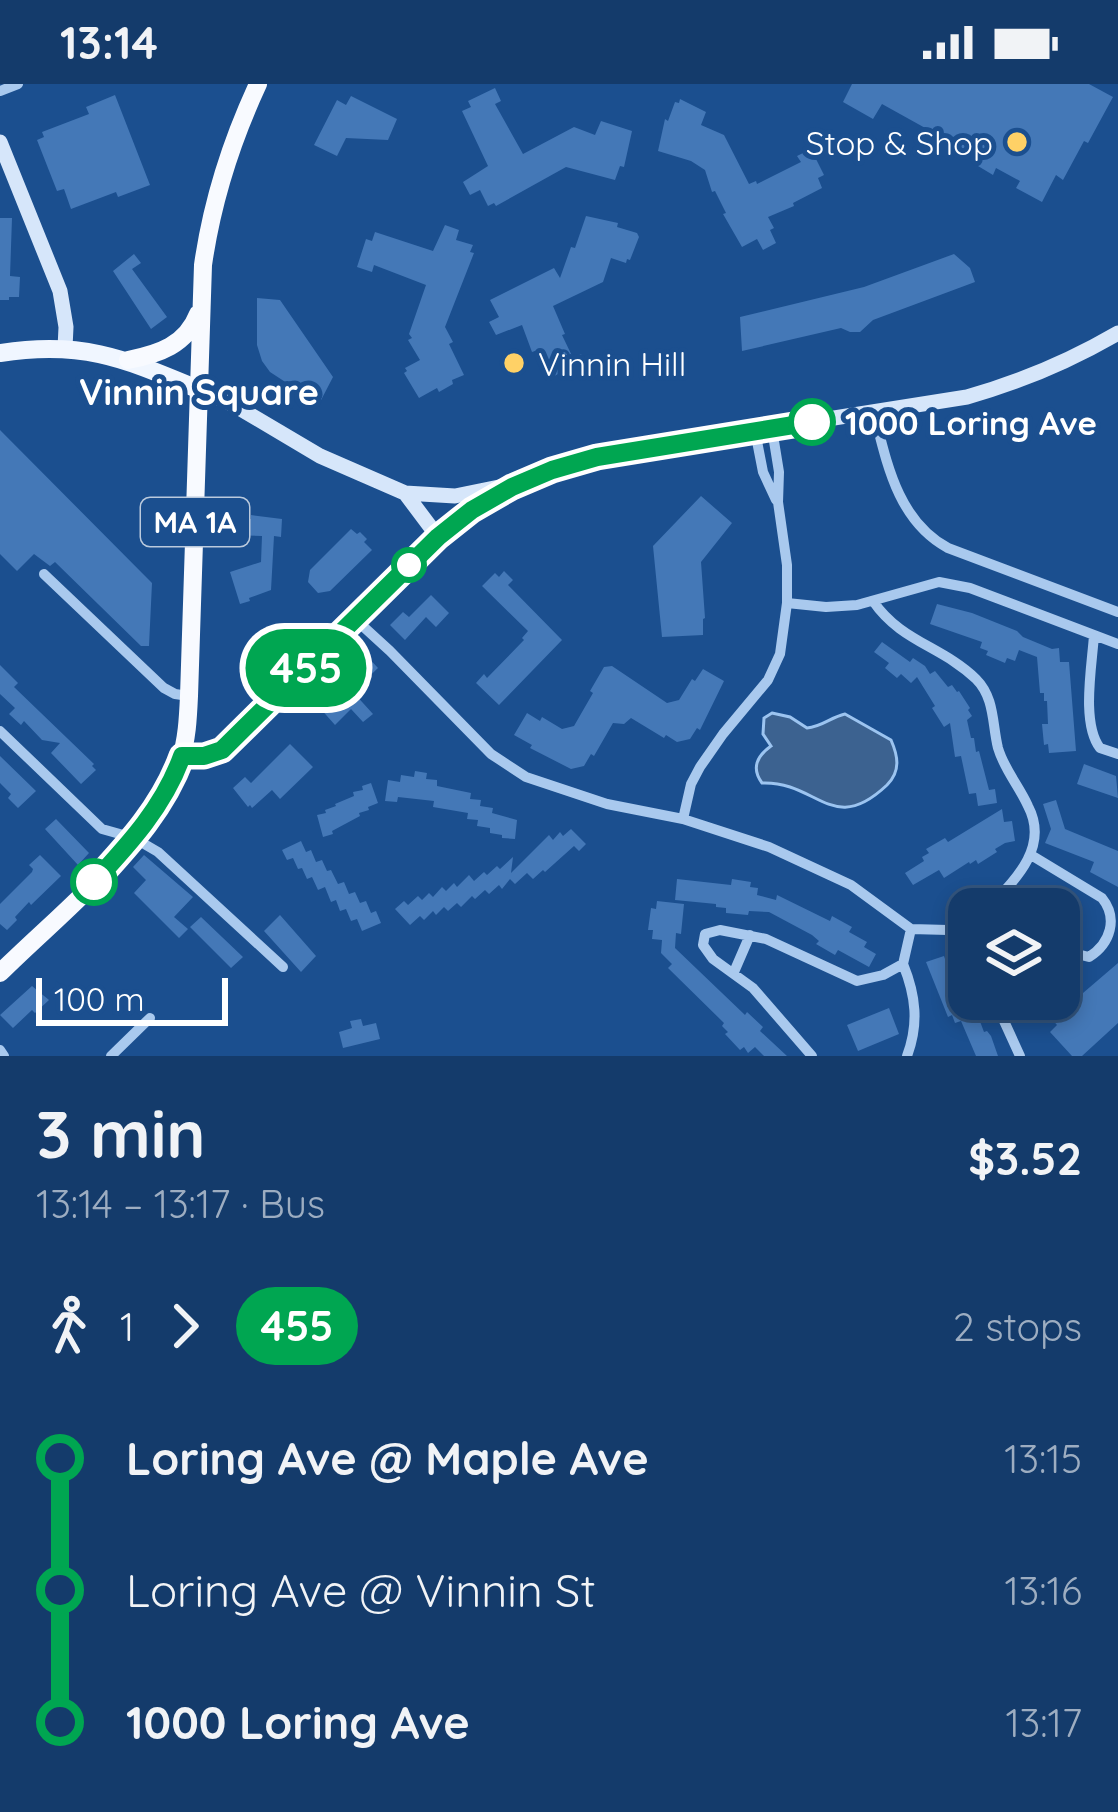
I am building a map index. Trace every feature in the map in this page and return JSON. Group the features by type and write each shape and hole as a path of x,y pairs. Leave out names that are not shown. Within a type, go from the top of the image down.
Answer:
{"highway":[{"name":"MA 1A","path":"3,965 134,838 161,802 182,756 189,696 207,240 221,179 258,84"},
{"path":"128,360 161,352 186,334 202,297"}],"main road":[{"path":"0,142 61,291 65,348"},
{"path":"0,353 65,348 128,360 234,405 320,457 405,493 471,494 611,454 943,402 1003,387 1118,333"},
{"path":"182,756 222,750 438,537 472,510 531,478"},
{"path":"405,493 438,537"}],"street":[{"path":"0,91 18,84"},
{"path":"874,413 896,487 928,536 963,554 1118,612"},
{"path":"683,819 700,767 768,680 780,654 787,603 787,547 778,502 779,472 764,430"},
{"path":"44,574 164,688 189,696"},
{"path":"787,603 842,607 947,583 1118,644"},
{"path":"873,601 892,626 965,670 986,692 1001,757 1036,830 1031,855 1007,888"},
{"path":"355,619 509,767 607,804 683,819 759,843 825,871 873,899 911,929 948,931"},
{"path":"1094,635 1092,735 1100,748 1118,754"},
{"path":"0,731 102,829 134,838 158,852 284,968"},
{"path":"1031,855 1110,906 1114,916 1108,939 1090,957 1080,955"},
{"path":"907,1056 916,1022 903,964 911,929"},
{"path":"812,1056 753,988 708,955 705,934 714,930 750,935 857,981 903,964"},
{"path":"734,972 750,935"},
{"path":"111,1056 150,1018"},
{"path":"1004,1020 1020,1056"}],"water":[{"path":"772,713 807,728 845,714 891,740 897,758 895,774 868,800 838,807 797,790 762,783 756,767 771,746 763,734 764,718"}],"building":[{"name":"Stop & Shop","path":"852,84 1089,84 1113,97 1063,180 1056,175 1042,202 1016,188 1020,181 996,168 993,175 978,166 981,159 882,104 873,119 843,102"},
{"path":"495,88 501,101 495,104 523,154 574,127 595,135 601,121 632,131 624,167 620,166 615,180 566,167 496,206 488,206 480,190 470,195 463,182 488,166 462,111 471,107 468,101"},
{"path":"115,95 150,185 71,209 64,189 57,191 37,140 44,137 42,132 89,114 86,107"},
{"path":"351,96 397,119 388,140 346,138 337,156 314,145 337,100 346,105"},
{"path":"680,99 706,112 701,125 724,135 749,184 801,162 797,156 811,149 824,175 818,178 822,188 768,217 776,243 763,250 757,239 742,247 705,170 658,151 665,119"},
{"path":"586,216 618,223 617,227 639,237 626,263 611,258 603,282 553,306 573,358 581,354 587,367 562,380 558,374 549,379 522,325 496,335 489,322 499,317 490,300 554,268 560,278"},
{"path":"0,218 12,218 10,276 20,277 19,297 9,300 0,300"},
{"path":"445,225 459,230 456,240 473,245 445,327 464,375 439,392 437,388 419,398 404,373 420,360 408,340 426,285 374,265 372,272 357,267 366,239 372,241 375,232 433,251"},
{"path":"134,254 141,263 132,269 167,317 151,329 113,271"},
{"path":"954,254 970,268 975,282 873,320 860,332 841,328 742,351 740,317 864,287"},
{"path":"257,298 280,300 333,377 319,404 270,372 262,361 257,345"},
{"path":"0,430 152,583 149,646 141,646 55,562 50,566 34,554 17,571 0,554"},
{"path":"701,496 732,523 701,562 703,635 662,637 653,546"},
{"path":"251,515 282,519 281,537 274,536 271,590 240,604 230,572 261,562 262,536 229,535 230,518 251,519"},
{"path":"351,529 367,539 364,542 372,550 330,591 318,593 308,582 310,570"},
{"path":"504,571 513,580 508,585 562,640 499,705 476,683 484,674 487,678 528,631 482,586"},
{"path":"431,595 449,613 436,627 426,617 405,640 390,625 403,612 409,617"},
{"path":"937,604 1059,648 1060,662 1069,662 1076,751 1049,753 1048,744 1044,745 1047,701 1040,693 1037,657 1019,650 1015,661 1007,658 1005,663 986,655 988,651 980,648 982,642 930,624"},
{"path":"882,642 910,662 913,658 925,666 930,674 935,671 948,687 959,691 970,708 971,738 997,803 978,806 976,793 969,794 961,756 955,757 950,723 944,727 917,677 911,683 885,668 889,663 874,652"},
{"path":"365,654 378,668 353,692 373,714 363,722 351,709 335,725 319,707 336,692 325,680 334,672 339,678"},
{"path":"0,665 18,683 14,687 94,764 96,770 81,784 51,753 60,743 42,740 24,721 21,725 9,714 15,708 0,694"},
{"path":"612,666 667,703 679,700 703,669 724,681 700,730 690,739 664,738 631,718 624,724 613,723 594,756 584,766 571,769 514,735 527,713 562,729 574,726 604,667"},
{"path":"290,744 313,767 280,799 272,790 248,807 233,788 245,777 251,783"},
{"path":"0,756 36,791 18,808 0,783"},
{"path":"1084,764 1116,776 1118,798 1077,784"},
{"path":"415,771 427,773 426,779 437,780 437,786 471,793 470,799 481,800 480,806 493,808 492,813 517,820 515,839 477,826 478,820 467,819 468,813 433,807 434,801 398,797 397,802 385,801 388,780 400,782 401,775 414,777"},
{"path":"371,783 378,803 323,837 317,815"},
{"path":"1056,800 1065,829 1118,851 1118,887 1090,872 1094,862 1045,843 1051,829 1043,804"},
{"path":"1002,809 1004,822 1012,821 1015,841 995,849 978,864 969,862 944,878 939,870 913,885 905,873 924,861 922,857 929,853 926,849 945,838 948,842"},
{"path":"56,819 89,853 78,865 45,829"},
{"path":"571,829 586,844 579,851 574,846 533,879 527,873 515,884 510,879 502,889 499,885 489,894 485,890 461,907 457,903 448,911 444,907 410,925 395,909 418,896 422,900 429,893 433,897 442,887 446,891 454,883 457,887 469,875 474,881 513,857 511,873 549,835 553,840"},
{"path":"301,841 316,862 322,860 327,871 331,870 338,884 344,882 349,894 355,892 371,913 376,911 381,923 362,931 357,919 351,921 346,909 340,911 336,900 331,902 325,887 318,890 293,858 287,860 282,850"},
{"path":"40,855 61,876 31,905 29,902 7,930 0,924 0,904 32,872 29,865"},
{"path":"144,855 193,897 174,917 188,929 179,938 134,893 146,880 133,867"},
{"path":"677,879 731,885 732,879 751,882 750,887 758,888 757,895 776,900 777,895 852,927 849,932 867,942 864,947 876,954 869,967 838,950 835,955 816,944 819,941 812,935 769,912 726,913 726,908 716,904 675,900"},
{"path":"657,901 684,904 675,948 763,1027 760,1031 787,1056 764,1056 755,1047 748,1053 744,1047 740,1050 725,1034 724,1023 668,968 672,964 661,953 662,940 652,939 653,930 648,930 651,908 656,909"},
{"path":"280,915 316,956 301,972 264,931"},
{"path":"201,917 243,957 231,968 190,927"},
{"path":"944,956 948,1017 926,962"},
{"path":"1118,963 1118,1023 1082,1056 1072,1056 1050,1032 1057,1025 1053,1020 1080,1020 1080,996"},
{"path":"32,986 49,1000 13,1028 0,1015"},
{"path":"889,1008 899,1034 858,1051 847,1025"},
{"path":"361,1019 363,1026 376,1023 380,1039 343,1048 339,1032 352,1028 350,1021"},
{"path":"954,1020 980,1020 998,1056 976,1056 961,1021"}],"bus line":[{"name":"455","path":"94,882 161,802 182,756 222,750 419,555 472,510 531,478 573,463 812,422"}],"place":[{"name":"Stop & Shop","path":"1017,142"},
{"name":"Vinnin Hill","path":"514,363"},
{"name":"1000 Loring Ave","path":"812,422"}],"district":[{"name":"Vinnin Square","path":"199,391"}]}
